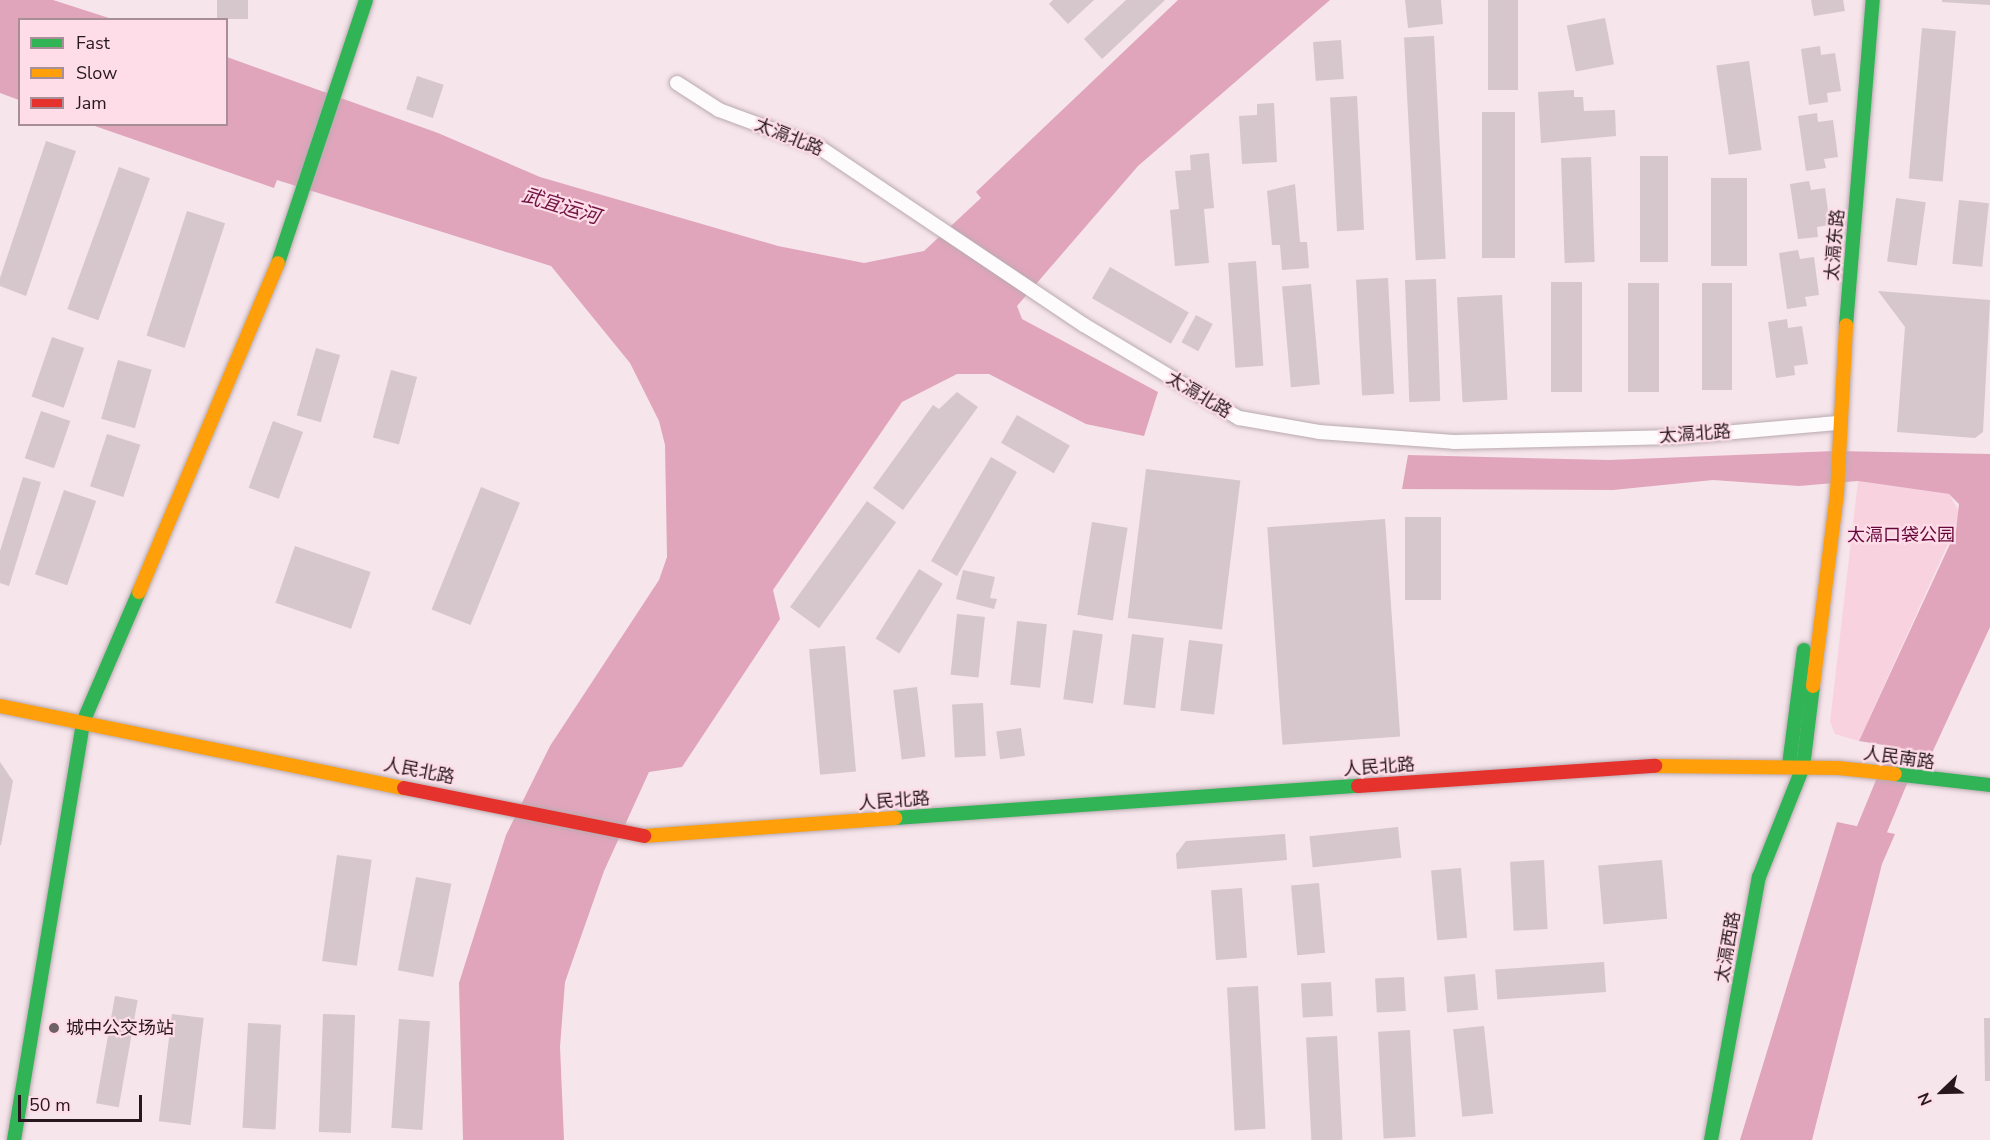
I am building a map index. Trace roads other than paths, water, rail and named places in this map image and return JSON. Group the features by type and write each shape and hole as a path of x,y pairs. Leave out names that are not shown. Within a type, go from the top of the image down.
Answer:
{"main road":[{"name":"太滆东路","path":"1796,766 1837,493 1836,442 1874,0"},
{"path":"14,1140 83,722 272,280 364,6"},
{"name":"人民北路","path":"0,706 644,836 1642,766 1796,766"},
{"name":"人民南路","path":"1796,766 1838,768 1944,783 1990,785"},
{"name":"太滆西路","path":"1711,1140 1759,878 1796,766"}],"street":[{"name":"太滆北路","path":"677,82 719,110 819,147 930,218 1033,289 1239,418 1319,432 1466,441 1677,437 1838,423"}],"water":[{"path":"0,0 53,0 109,18 18,18 18,100 0,93"},
{"name":"武宜运河","path":"1178,0 1330,0 1138,166 1017,306 1022,319 1158,392 1144,436 1086,424 989,374 957,374 902,402 773,590 780,619 682,767 649,772 604,871 565,982 560,1047 564,1140 463,1140 459,983 506,835 550,746 659,580 667,557 665,445 659,421 630,363 551,266 277,180 274,188 95,126 228,126 228,57 438,133 540,177 778,246 864,263 924,251 981,198 976,192"},
{"path":"1835,451 1990,454 1990,627 1932,753 1859,741 1956,531 1959,504 1949,494 1858,481 1799,486 1713,480 1613,490 1402,489 1408,455 1609,460"},
{"path":"1837,822 1895,834 1882,864 1812,1140 1740,1140"}],"waterway":[{"path":"1856,868 1921,710"}],"place":[{"name":"城中公交场站","path":"54,1028"}],"park label":[{"name":"太滆口袋公园","path":"1901,535"}]}
